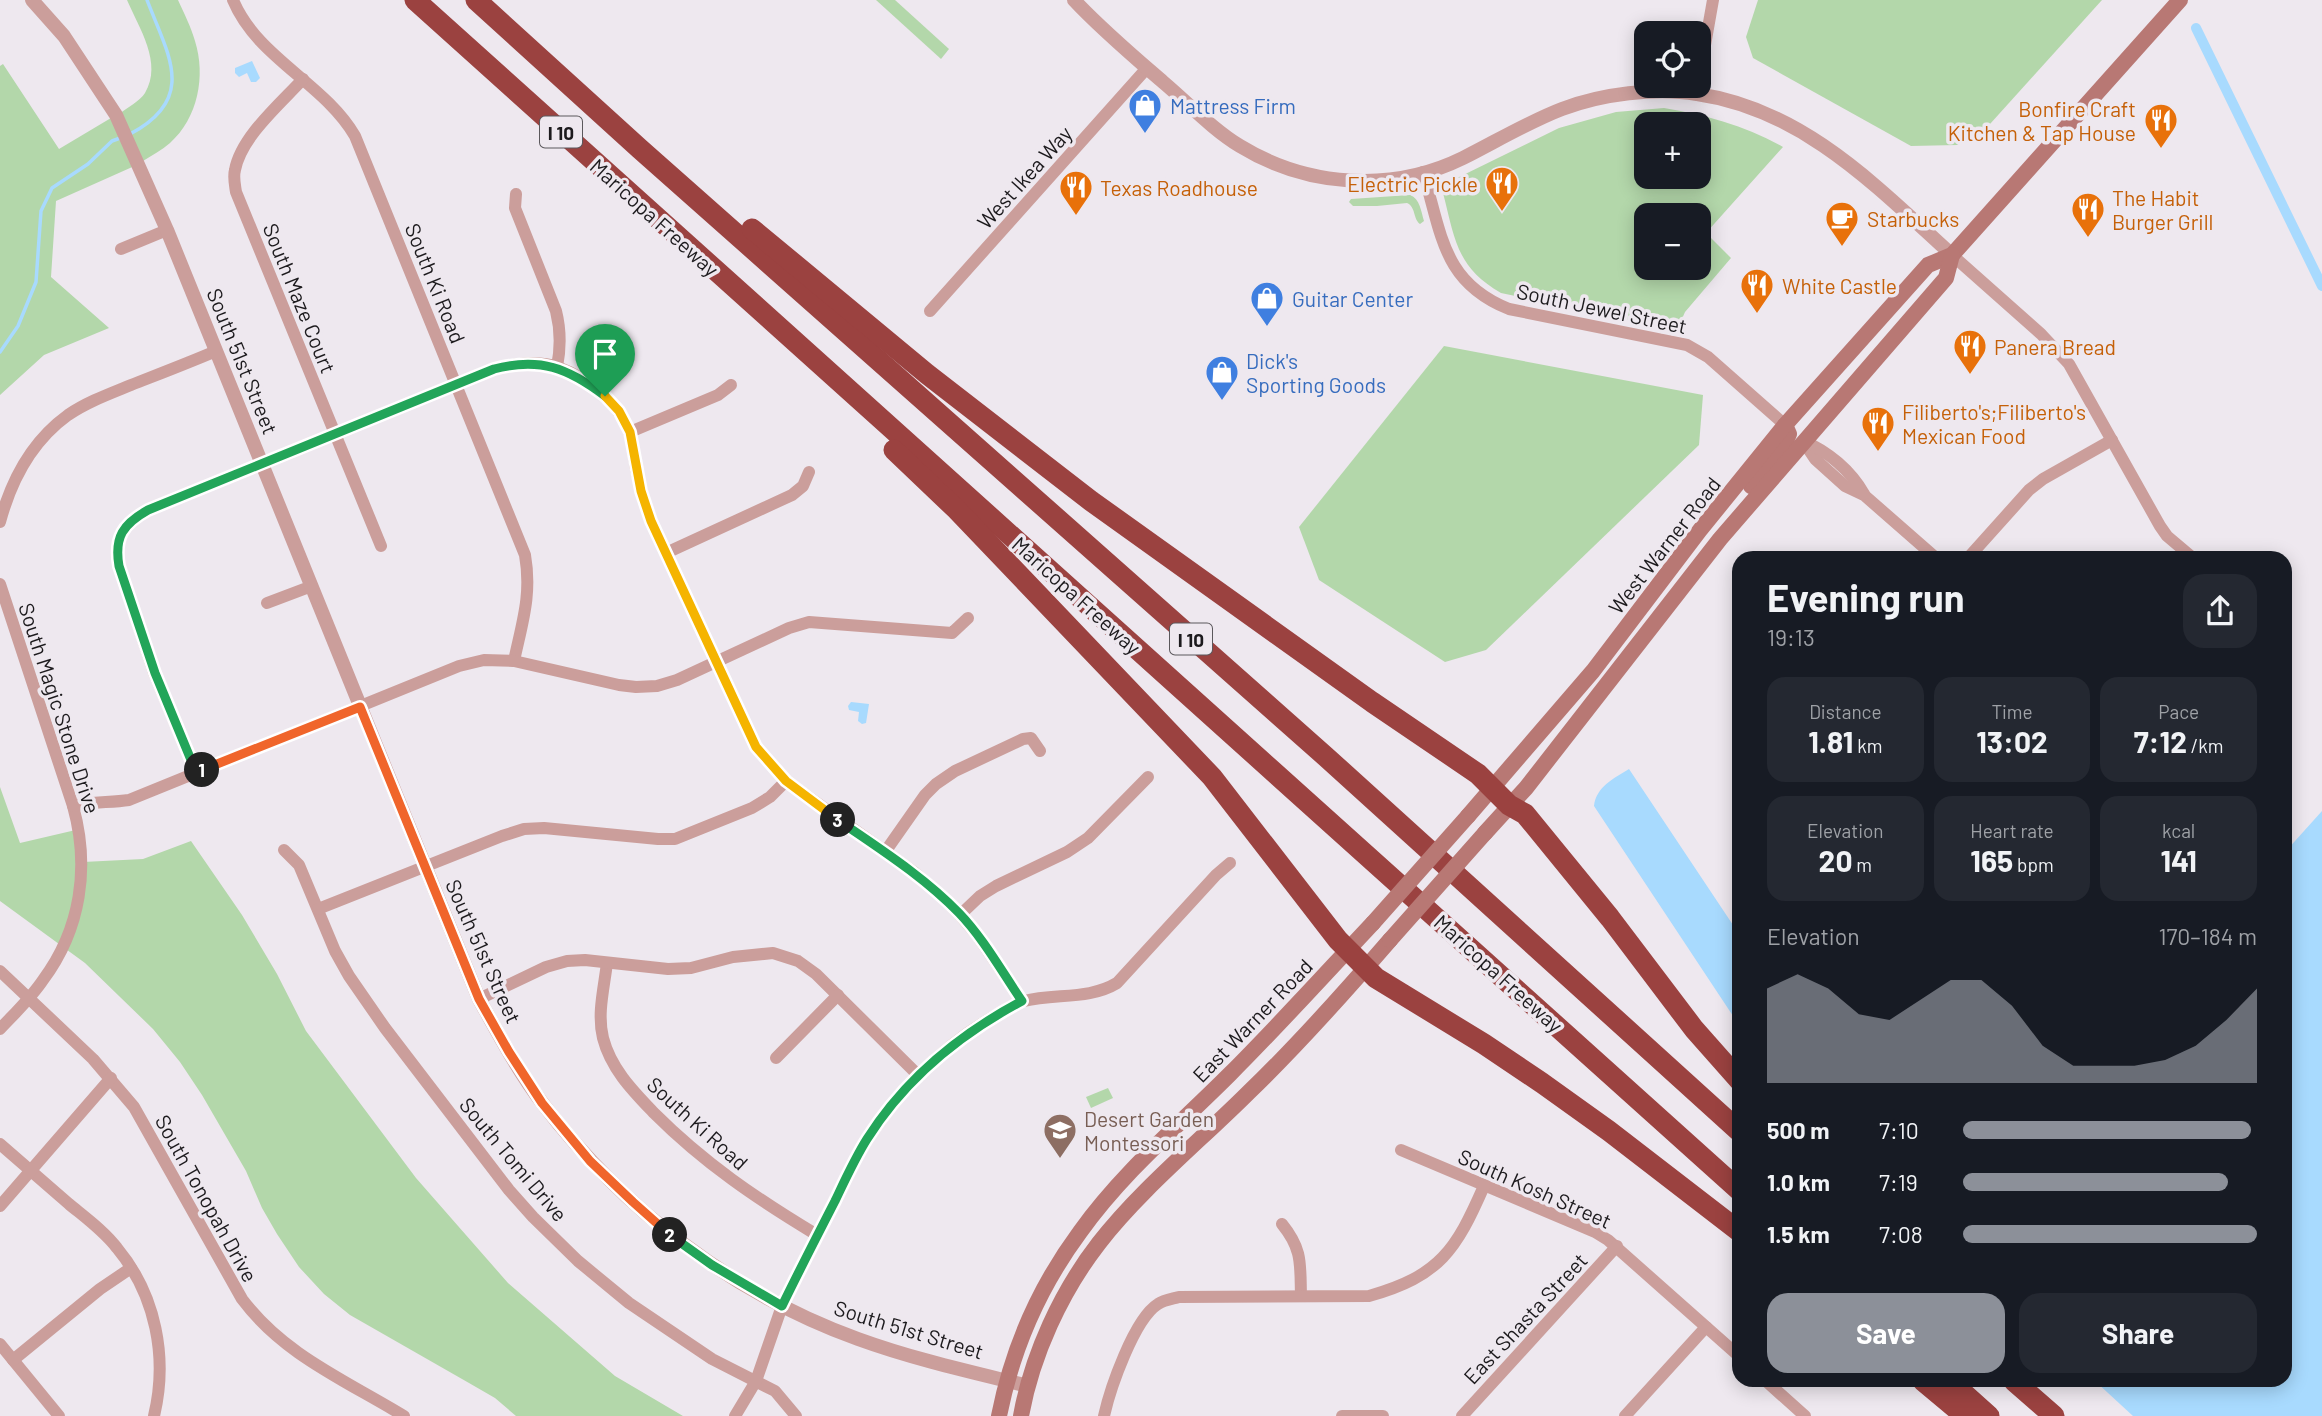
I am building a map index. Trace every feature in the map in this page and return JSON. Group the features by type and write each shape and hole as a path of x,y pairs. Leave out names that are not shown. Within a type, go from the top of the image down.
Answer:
{"highway":[{"name":"Maricopa Freeway","path":"415,0 1732,1184"},
{"name":"Maricopa Freeway","path":"476,0 640,149 1335,765 1732,1125"},
{"path":"640,149 728,209 927,374 1091,501 1372,702 1478,774 1509,805 1525,814 1732,1072"},
{"path":"708,265 724,295 876,432 957,510 1212,777 1348,950 1376,978 1542,1083 1732,1226"},
{"path":"1930,1387 1965,1416"},
{"path":"1957,1387 1989,1416"},
{"path":"2021,1387 2053,1416"},
{"path":"2039,1387 2071,1416"}],"main road":[{"name":"West Warner Road","path":"1419,872 1593,671 1708,520 1785,425 1927,265 1952,255 2180,0"},
{"name":"West Warner Road","path":"1366,968 1526,788 1706,557 1803,441 1946,278 1952,255"},
{"path":"1706,557 1704,545 1712,532 1784,446 1789,434 1785,425"},
{"name":"East Warner Road","path":"999,1416 1007,1381 1029,1320 1048,1281 1080,1231 1158,1144 1255,1049 1419,872"},
{"path":"1021,1416 1028,1386 1049,1326 1098,1243 1132,1206 1287,1055 1366,968"},
{"path":"1095,1213 1113,1227"}],"street":[{"name":"South 51st Street","path":"32,0 79,57 116,115 167,230 479,999 542,1103 590,1161 674,1238 712,1265 782,1306 873,1345 1028,1386"},
{"name":"South Ki Road","path":"233,0 246,24 261,43 333,105 355,136 525,555 528,591 513,661"},
{"path":"1074,0 1147,68 1229,138 1255,154 1296,172 1322,177 1358,181 1401,178 1460,160 1551,114 1586,102 1634,94"},
{"path":"1709,21 1713,0"},
{"name":"West Ikea Way","path":"930,311 1147,68"},
{"name":"South Maze Court","path":"303,79 251,137 239,156 234,174 236,192 381,546"},
{"path":"1711,91 1810,136 1852,166 2041,334 2061,355 2160,526 2185,551"},
{"name":"South Jewel Street","path":"1423,172 1447,253 1462,279 1475,291 1493,303 1509,309 1687,345 1708,357 1785,425"},
{"path":"516,194 514,208 560,327 561,344 557,367"},
{"path":"121,249 167,230"},
{"path":"0,522 6,499 23,464 67,416 93,401 216,351"},
{"path":"196,772 155,673 119,566 117,551 121,533 133,519 148,510 494,369 513,364 557,367 605,396 619,411 630,432 641,491 651,521 756,747 786,781 922,880 961,915 1022,1001"},
{"path":"630,432 718,395 731,384"},
{"path":"1974,551 2035,485 2112,440"},
{"path":"1803,441 1819,447 1855,479 1864,495 1928,551"},
{"path":"666,553 792,495 803,486 809,472"},
{"name":"South Magic Stone Drive","path":"0,584 80,829 83,862 82,886 72,927 63,948 42,982 0,1029"},
{"path":"267,603 312,586"},
{"path":"73,806 89,802 129,800 459,666 484,660 513,661 636,687 657,686 677,680 789,628 809,622 952,634 968,618"},
{"path":"885,852 925,795 955,771 1023,739 1031,738 1040,751"},
{"path":"961,915 980,896 996,886 1067,852 1088,838 1148,777"},
{"path":"318,909 502,836 524,830 563,829 675,839 752,808 770,797 786,781"},
{"name":"South Tomi Drive","path":"284,850 299,865 335,951 367,1003 509,1190 533,1217 578,1261 629,1303 712,1359 775,1391 796,1416"},
{"path":"735,1416 756,1381 782,1306 817,1235 867,1139 898,1098 965,1036 1022,1001 1090,994 1108,989 1117,983 1230,863"},
{"path":"479,999 546,967 567,961 584,960 668,969 691,968 733,957 773,953 798,961 816,974 919,1076"},
{"name":"South Ki Road","path":"607,963 601,1010 603,1037 612,1062 630,1088 669,1128 729,1179 761,1202 817,1235"},
{"name":"South Tonopah Drive","path":"0,971 111,1078 134,1107 242,1299 256,1318 275,1337 382,1410 404,1416"},
{"path":"776,1058 838,995"},
{"path":"0,1206 111,1078"},
{"path":"0,1144 101,1231 131,1268 146,1295 156,1326 160,1392 154,1416"},
{"name":"South Kosh Street","path":"1401,1150 1595,1232 1617,1246 1732,1350"},
{"path":"1104,1416 1115,1377 1128,1349 1146,1316 1159,1303 1179,1297 1368,1296 1397,1288 1425,1273 1448,1252 1465,1229 1484,1186"},
{"path":"1282,1224 1294,1238 1299,1252 1301,1296"},
{"name":"East Shasta Street","path":"1462,1416 1617,1246"},
{"path":"13,1360 100,1289 131,1268"},
{"path":"1625,1416 1706,1327"},
{"path":"0,1345 59,1416"},
{"path":"1771,1387 1795,1413"},
{"path":"1342,1416 1382,1416"}],"green space":[{"path":"127,0 178,0 193,36 200,68 193,109 180,133 143,161 119,114 145,93 151,70 143,34"},
{"path":"876,0 895,0 949,49 941,59"},
{"path":"1758,0 2102,0 1990,124 1957,145 1911,146 1753,58 1746,37"},
{"path":"3,64 59,149 116,115 139,164 56,201 51,277 109,328 44,355 0,395 0,66"},
{"path":"1664,108 1684,112 1634,112 1634,189 1711,189 1711,118 1740,127 1783,147 1711,227 1711,203 1634,203 1634,280 1711,280 1711,238 1731,258 1685,312 1677,330 1501,293 1486,283 1466,262 1455,238 1443,189 1449,182 1559,128 1616,112"},
{"path":"1410,195 1420,206 1424,221 1420,224 1412,207 1407,203 1353,206 1349,202 1351,199"},
{"path":"1444,346 1703,395 1699,445 1486,650 1445,662 1319,580 1299,527"},
{"path":"0,787 20,843 80,829 83,862 143,859 191,841 242,915 277,974 306,1031 416,1178 508,1283 615,1376 683,1416 516,1416 495,1398 350,1315 324,1294 299,1267 277,1234 246,1171 202,1095 153,1029 85,963 0,901"},
{"path":"1108,1088 1113,1098 1091,1108 1086,1097"}],"water":[{"path":"252,61 260,78 256,82 251,82 247,73 239,77 235,73 235,68"},
{"path":"851,702 869,704 866,723 858,721 859,712 849,710"},
{"path":"1629,769 1732,924 1732,1014 1594,806 1598,793"},
{"path":"2322,811 2322,1416 2133,1416 2102,1387 2292,1387 2292,844"}],"waterway":[{"path":"130,134 151,120 164,106 171,90 169,57 147,0"},
{"path":"2196,28 2322,286"},
{"path":"0,352 18,326 36,282 41,211 52,188 88,164 112,141 123,137"}],"place":[{"name":"Mattress Firm","path":"1145,135"},
{"name":"Bonfire Craft Kitchen & Tap House","path":"2161,150"},
{"name":"Electric Pickle","path":"1502,213"},
{"name":"Texas Roadhouse","path":"1076,217"},
{"name":"The Habit Burger Grill","path":"2088,239"},
{"name":"Starbucks","path":"1842,248"},
{"name":"White Castle","path":"1757,315"},
{"name":"Guitar Center","path":"1267,328"},
{"name":"Panera Bread","path":"1970,376"},
{"name":"Dick's Sporting Goods","path":"1222,402"},
{"name":"Filiberto's;Filiberto's Mexican Food","path":"1878,453"},
{"name":"Desert Garden Montessori","path":"1060,1160"}],"route":[{"path":"513,364 557,367 605,396 619,411 630,432 641,491 651,521 756,747 786,781 915,873 937,892 977,935 1022,1001 988,1020 948,1049 904,1091 880,1121 855,1160 782,1306 712,1265 674,1238 590,1161 542,1103 479,999 360,707 196,772 155,673 119,566 117,551 121,533 133,519 148,510 494,369 513,364"}]}
